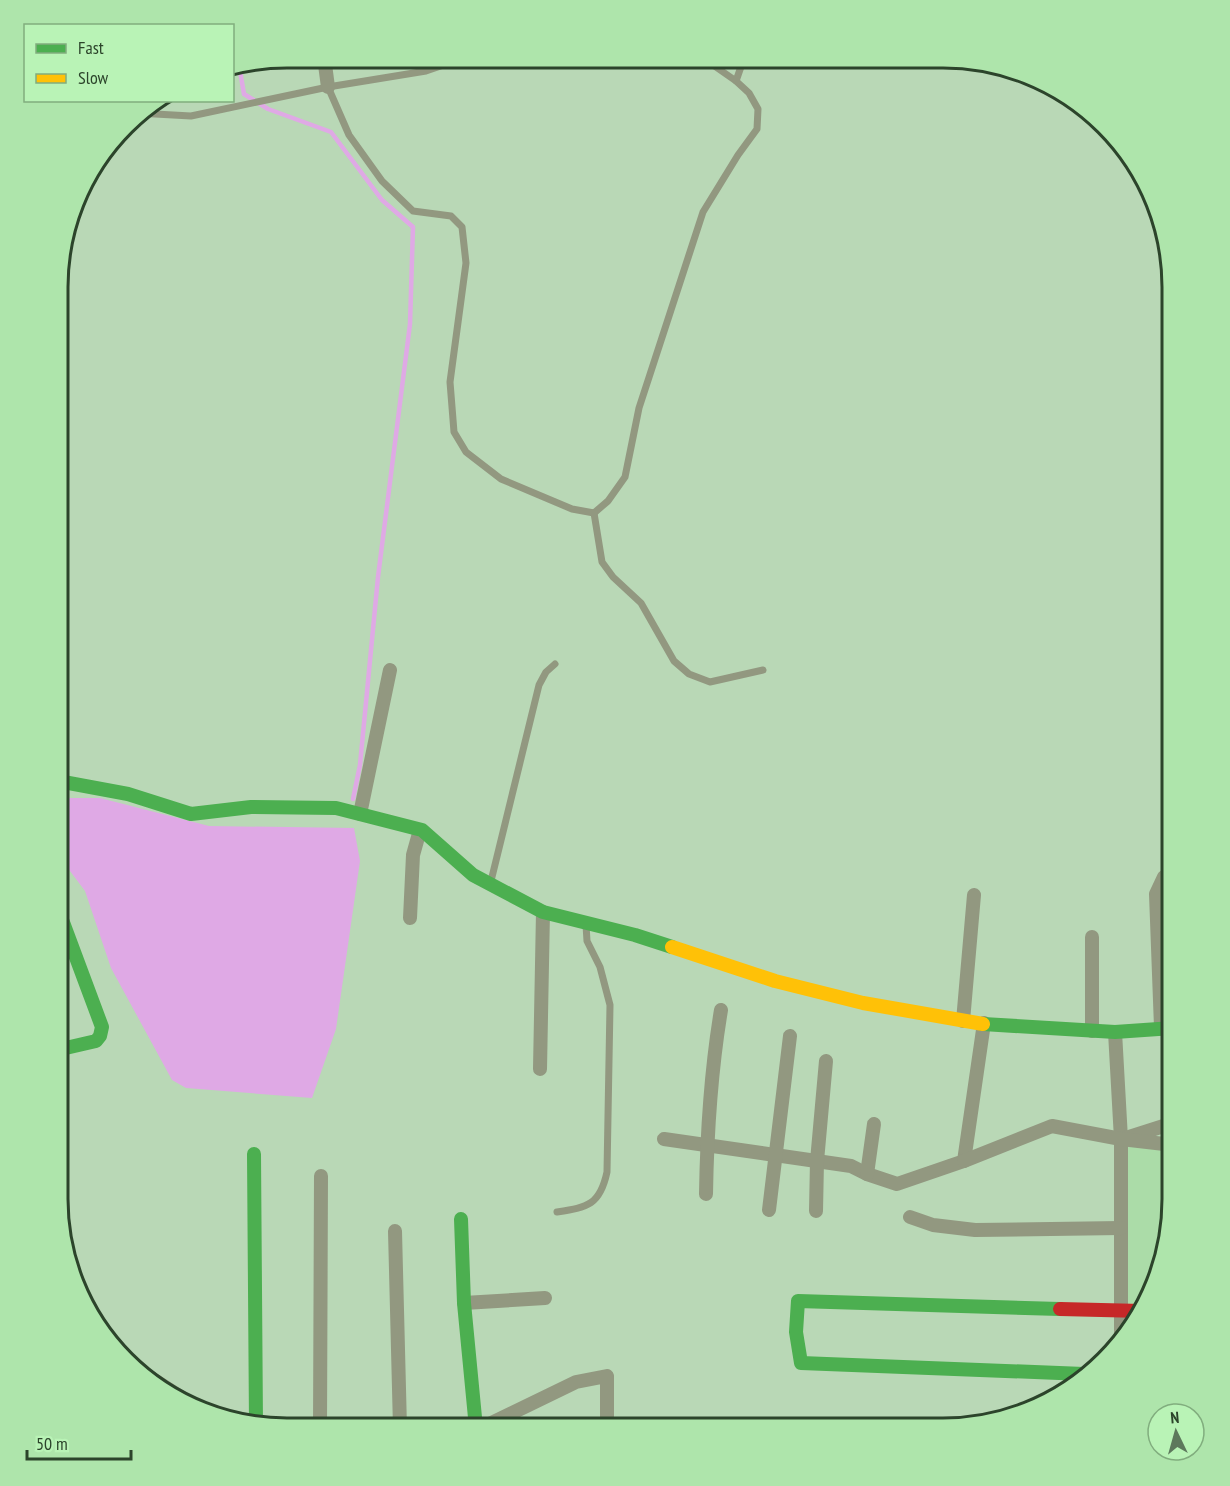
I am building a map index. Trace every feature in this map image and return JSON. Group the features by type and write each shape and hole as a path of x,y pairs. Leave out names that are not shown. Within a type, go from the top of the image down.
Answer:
{"street":[{"path":"325,68 328,87"},
{"path":"360,814 390,670"},
{"path":"68,782 128,794 191,814 251,807 336,808 420,830 474,875 543,912 635,935 775,981 863,1003 984,1023 1115,1032 1162,1027"},
{"path":"410,918 412,855 420,830"},
{"path":"1162,881 1156,894 1162,967"},
{"path":"963,1021 974,895"},
{"path":"540,1069 543,912"},
{"path":"68,936 102,1027 96,1041 68,1047"},
{"path":"1092,937 1092,1031"},
{"path":"706,1194 707,1146 715,1046 722,1010"},
{"path":"964,1161 984,1023"},
{"path":"1115,1032 1121,1139 1121,1328"},
{"path":"769,1210 790,1036"},
{"path":"816,1211 817,1161 826,1062"},
{"path":"867,1174 874,1124"},
{"path":"664,1139 851,1166 897,1184 964,1161 1052,1126 1121,1139 1162,1144"},
{"path":"1121,1139 1162,1126"},
{"path":"254,1154 256,1417"},
{"path":"320,1418 321,1176"},
{"path":"910,1217 933,1225 975,1230 1121,1228"},
{"path":"461,1218 464,1303 475,1418"},
{"path":"395,1231 400,1418"},
{"path":"464,1303 545,1298"},
{"path":"1076,1374 801,1363 794,1321 798,1301 1132,1311"},
{"path":"502,1418 576,1382 607,1376 607,1418"}],"lane":[{"path":"152,114 191,116 328,87 434,68"},
{"path":"594,513 608,501 625,477 639,408 703,212 738,155 758,129 758,109 749,93 717,68"},
{"path":"736,81 741,68"},
{"path":"328,87 349,135 382,181 413,211 452,216 462,227 465,263 450,382 454,432 466,452 501,479 572,509 594,513"},
{"path":"594,513 602,562 613,578 641,603 674,661 689,674 710,682 763,670"},
{"path":"490,883 538,685 546,672 555,664"},
{"path":"557,1212 593,1203 604,1187 606,1172 610,1005 600,967 587,941 586,923"}],"shaded area":[{"path":"68,798 100,798 209,826 354,828 360,861 336,1029 312,1098 186,1088 172,1080 111,968 85,891 68,868"},
{"path":"1121,1139 1162,1142 1162,1214 1155,1256 1146,1283 1132,1310 1121,1310"}],"waterway":[{"path":"240,73 244,94 268,109 331,132 382,200 413,227 410,324 378,577 360,765 353,799"}],"traffic: fast":[{"path":"68,783 128,794 191,814 251,807 336,808 422,830 473,875 543,912 635,935 672,947"},
{"path":"68,936 102,1027 96,1041 68,1047"},
{"path":"983,1024 1115,1032 1162,1029"},
{"path":"254,1154 256,1417"},
{"path":"461,1219 464,1303 475,1418"},
{"path":"1060,1309 798,1301 796,1332 801,1363 1076,1374"}],"traffic: slow":[{"path":"672,947 775,981 863,1003 983,1024"}],"traffic: jam":[{"path":"1060,1309 1132,1311"}]}
